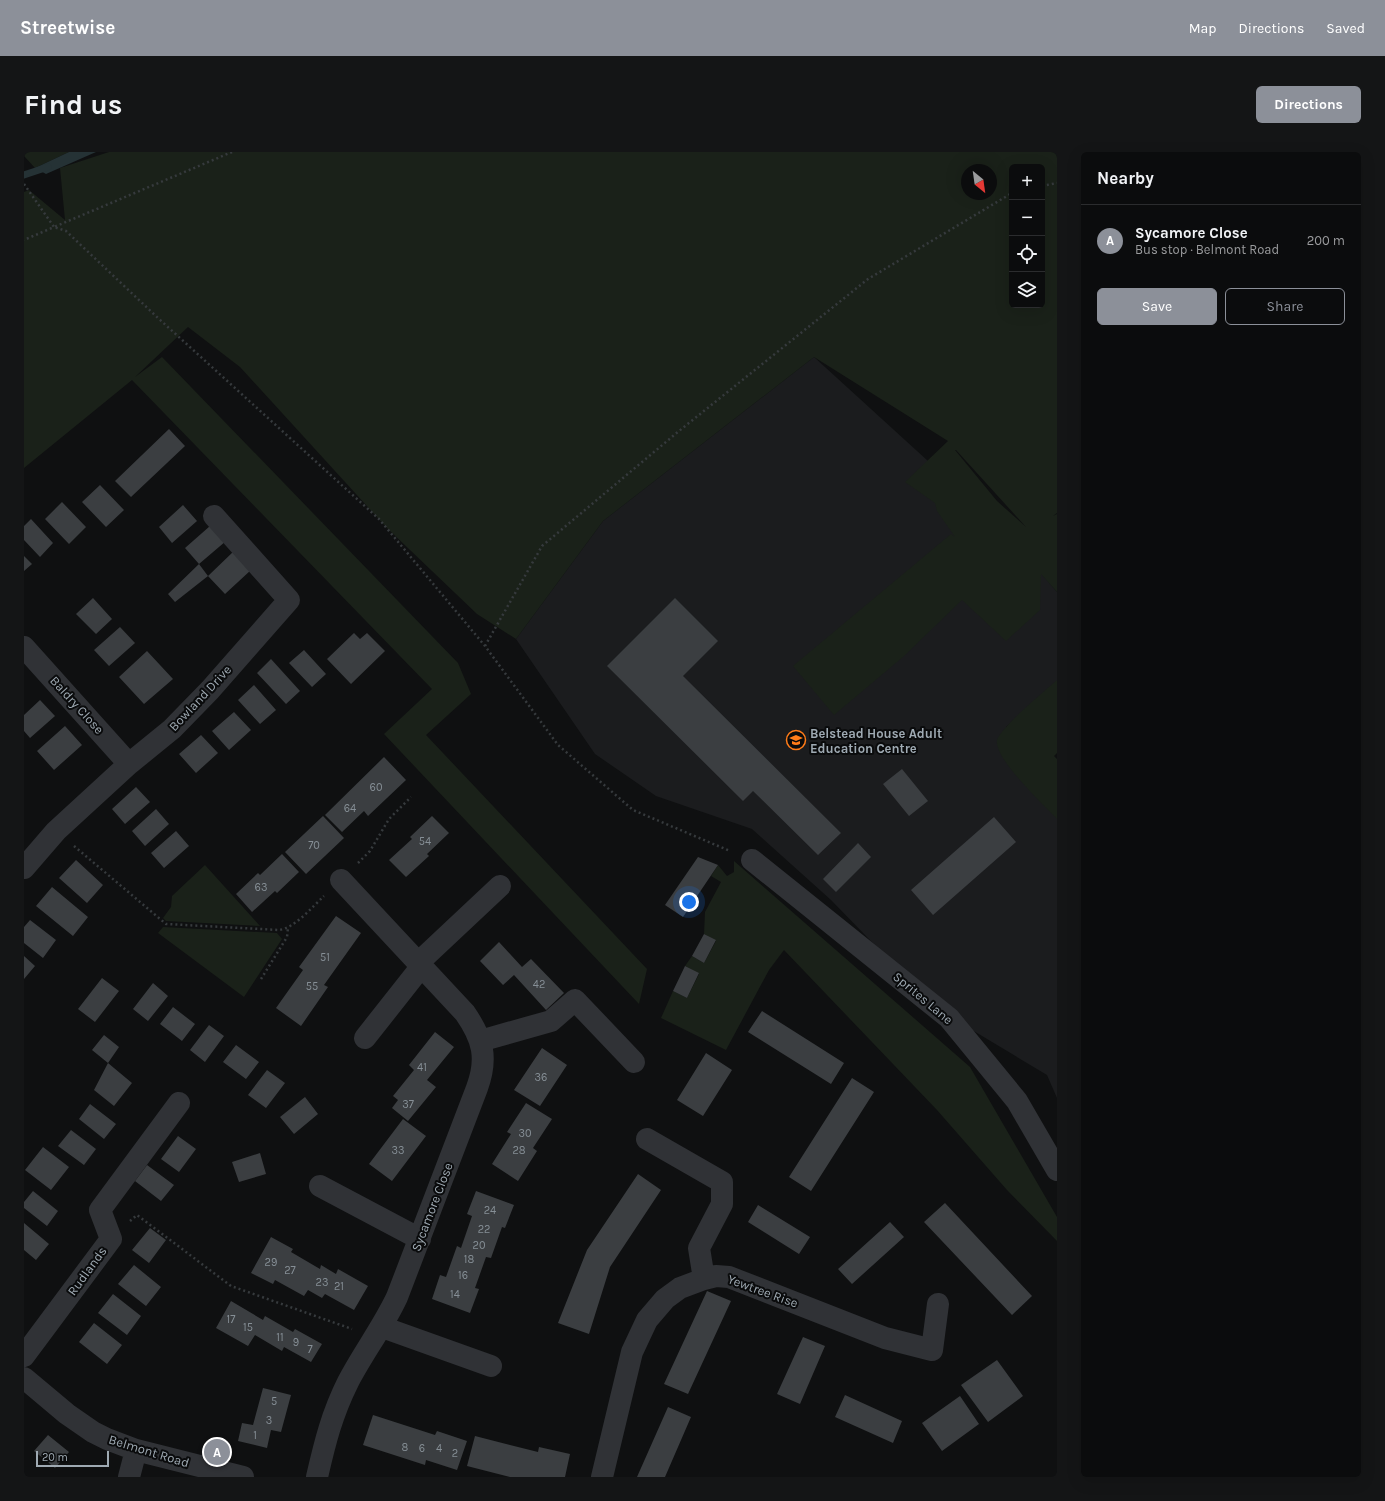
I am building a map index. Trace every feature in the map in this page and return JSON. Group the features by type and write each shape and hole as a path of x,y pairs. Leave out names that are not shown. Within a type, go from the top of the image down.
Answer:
{"street":[{"name":"Bowland Drive","path":"24,868 56,830 129,764 172,729 210,690 289,600 214,516"},
{"name":"Baldry Close","path":"24,646 129,764"},
{"name":"Sprites Lane","path":"752,860 949,1018 1017,1101 1057,1170"},
{"name":"Sycamore Close","path":"317,1477 326,1437 335,1410 349,1380 378,1333 397,1297 480,1079 484,1064 477,1032 465,1013 341,880"},
{"path":"365,1038 420,965 500,886"},
{"path":"480,1041 551,1021 575,1000 634,1062"},
{"name":"Rudlands","path":"24,1356 110,1239 100,1210 179,1103"},
{"path":"647,1139 722,1182 722,1204 699,1248 704,1279"},
{"path":"320,1186 420,1239"},
{"name":"Yewtree Rise","path":"602,1477 632,1352 647,1320 665,1299 680,1288 716,1276 729,1277 885,1338 932,1350 938,1304"},
{"path":"378,1333 491,1366"},
{"name":"Belmont Road","path":"24,1378 56,1406 82,1425 107,1439 136,1450 243,1477"},
{"path":"129,1477 136,1450"}],"path":[{"path":"24,240 232,152"},
{"path":"1045,185 1057,183"},
{"path":"24,184 54,227 66,231 158,318 380,519 485,646 558,745 633,810 752,860"},
{"path":"485,646 542,546 674,436 868,279 1009,195"},
{"path":"56,830 166,924 279,930 288,928 341,880 370,851 389,819 411,797"},
{"path":"260,978 287,937 288,928"},
{"path":"110,1239 137,1215 231,1286 360,1332 378,1333"}],"shaded area":[{"path":"24,152 69,152 35,168 24,156"},
{"path":"69,152 96,152 46,174 35,168"},
{"path":"109,152 1057,152 1057,513 1053,516 1057,514 1057,592 1041,574 1040,610 1006,641 962,600 903,657 834,715 793,666 951,534 955,537 937,511 935,503 905,482 948,441 814,357 603,521 516,639 477,614 387,528 240,367 188,327 135,377 162,357 458,663 471,694 426,735 647,969 639,1004 384,734 432,689 132,380 24,468 24,192 29,190 65,220 60,168","holes":["956,450 1026,527 997,501"]},
{"name":"Belstead House Adult Education Centre","path":"814,357 928,461 1041,573 1057,592 1057,682 1006,727 1057,818 1057,1098 1047,1075 937,1009 831,900 752,829 656,796 595,754 516,639 603,521"},
{"path":"1057,680 1057,753 1054,756 1057,759 1057,819 1011,770 998,748 997,740 1000,734 1014,718"},
{"path":"734,861 970,1067 1057,1217 1057,1241 1007,1190 937,1110 784,950 769,970 726,1050 661,1018 673,991 687,998 699,974 685,966 692,956 704,963 716,941 704,934 705,912 721,882 711,876 718,865 727,876 734,872"},
{"path":"205,865 260,926 166,921 163,918 171,907 172,896"},
{"path":"163,927 277,933 282,939 244,997 158,933"}],"building":[{"path":"169,429 185,446 131,497 115,481"},
{"path":"100,485 124,510 106,527 82,502"},
{"path":"62,502 86,527 69,544 45,519"},
{"path":"183,505 197,521 172,543 159,527"},
{"path":"31,519 53,543 40,557 24,540 24,526"},
{"path":"210,526 226,541 199,564 185,548"},
{"path":"234,551 251,570 225,594 208,576"},
{"path":"24,556 32,564 24,571"},
{"path":"199,564 208,576 175,602 168,594"},
{"path":"93,598 112,619 96,634 76,614"},
{"path":"675,598 718,641 683,676 841,833 818,855 753,791 743,801 607,666"},
{"path":"120,627 135,643 109,666 94,650"},
{"path":"354,633 360,639 367,633 385,651 351,684 327,659"},
{"path":"304,650 326,674 312,687 289,663"},
{"path":"147,651 173,679 144,704 119,677"},
{"path":"271,659 300,691 286,704 257,673"},
{"path":"254,685 276,710 260,724 238,700"},
{"path":"40,700 55,716 30,738 24,731 24,715"},
{"path":"234,712 251,730 229,750 212,731"},
{"path":"65,726 82,745 54,770 37,751"},
{"path":"201,735 218,753 196,773 179,754"},
{"path":"384,757 406,780 368,816 364,811 342,832 325,815"},
{"path":"902,769 928,801 909,816 883,784"},
{"path":"136,787 150,802 125,824 112,809"},
{"path":"156,809 169,824 145,846 132,831"},
{"path":"323,816 344,838 306,874 285,852"},
{"path":"432,816 449,833 427,854 429,856 406,877 389,860 412,839 410,837"},
{"path":"994,817 1016,842 933,915 911,890"},
{"path":"176,831 189,846 164,868 151,853"},
{"path":"858,843 871,857 836,892 823,879"},
{"path":"282,854 299,872 277,893 275,891 252,912 236,894 258,873 260,875"},
{"path":"698,857 718,865 683,917 665,905"},
{"path":"76,860 103,885 87,903 59,878"},
{"path":"52,887 88,917 73,936 36,906"},
{"path":"336,916 361,933 324,985 328,987 301,1026 276,1008 303,970 299,967"},
{"path":"30,920 56,940 43,958 24,943 24,927"},
{"path":"704,934 716,940 704,963 692,956"},
{"path":"499,942 522,967 531,959 564,993 546,1010 514,975 503,985 480,961"},
{"path":"24,956 35,966 24,979"},
{"path":"685,966 699,973 687,998 673,991"},
{"path":"102,978 119,991 95,1022 78,1009"},
{"path":"153,983 168,996 148,1021 133,1009"},
{"path":"173,1007 195,1024 182,1041 160,1024"},
{"path":"762,1011 844,1063 831,1084 748,1032"},
{"path":"209,1025 224,1036 205,1062 190,1050"},
{"path":"435,1032 454,1047 427,1080 436,1087 408,1121 392,1108 398,1100 393,1096 414,1070 409,1065"},
{"path":"104,1035 119,1047 108,1063 92,1050"},
{"path":"236,1045 259,1062 246,1079 223,1062"},
{"path":"542,1048 567,1065 540,1106 514,1090"},
{"path":"706,1053 732,1070 703,1116 677,1100"},
{"path":"108,1063 132,1083 114,1106 94,1090"},
{"path":"267,1070 285,1083 266,1108 248,1095"},
{"path":"852,1078 874,1092 811,1191 789,1177"},
{"path":"305,1097 318,1114 294,1134 280,1117"},
{"path":"526,1103 552,1119 533,1148 537,1151 518,1181 492,1164 511,1134 507,1132"},
{"path":"90,1104 116,1124 104,1139 79,1119"},
{"path":"403,1119 426,1136 392,1181 369,1164"},
{"path":"71,1130 96,1149 84,1165 58,1146"},
{"path":"178,1136 196,1149 179,1172 161,1159"},
{"path":"43,1147 69,1167 51,1190 25,1170"},
{"path":"260,1153 266,1174 239,1182 232,1162"},
{"path":"147,1165 174,1185 161,1201 135,1181"},
{"path":"638,1174 661,1190 610,1267 589,1334 558,1323 587,1250"},
{"path":"33,1191 58,1211 47,1226 24,1208 24,1202"},
{"path":"476,1191 514,1205 505,1228 502,1227 491,1258 486,1257 475,1288 479,1289 470,1313 432,1299 440,1275 446,1277 457,1246 461,1248 472,1216 467,1214"},
{"path":"945,1203 1032,1296 1012,1315 924,1222"},
{"path":"758,1205 810,1237 799,1254 748,1222"},
{"path":"890,1222 904,1237 852,1284 838,1269"},
{"path":"24,1223 49,1244 36,1260 24,1250"},
{"path":"150,1228 166,1240 149,1263 132,1250"},
{"path":"271,1237 293,1249 291,1252 320,1269 321,1265 336,1274 338,1269 368,1286 354,1310 325,1294 322,1298 308,1290 304,1296 275,1280 273,1284 251,1273"},
{"path":"134,1265 161,1287 146,1306 118,1284"},
{"path":"707,1291 731,1301 688,1394 664,1384"},
{"path":"113,1294 141,1316 127,1335 98,1313"},
{"path":"231,1301 263,1320 265,1316 293,1332 295,1329 322,1344 311,1362 284,1347 282,1351 255,1335 248,1346 216,1328"},
{"path":"94,1323 122,1345 107,1364 79,1342"},
{"path":"803,1337 825,1346 800,1404 777,1394"},
{"path":"997,1360 1023,1396 988,1422 961,1385"},
{"path":"263,1388 291,1395 281,1432 271,1430 267,1448 238,1441 242,1423 253,1425"},
{"path":"845,1395 902,1421 893,1443 835,1417"},
{"path":"960,1396 979,1424 942,1451 922,1423"},
{"path":"668,1407 691,1417 665,1477 637,1477"},
{"path":"373,1415 435,1435 437,1431 467,1441 457,1470 426,1460 425,1465 363,1445"},
{"path":"48,1435 69,1452 55,1468 34,1451"},
{"path":"475,1436 538,1452 539,1447 570,1454 565,1477 510,1477 467,1466"}],"waterway":[{"path":"24,175 48,167"}],"place":[{"name":"Belstead House Adult Education Centre","path":"796,740"},
{"name":"Sycamore Close","path":"217,1452"}]}
